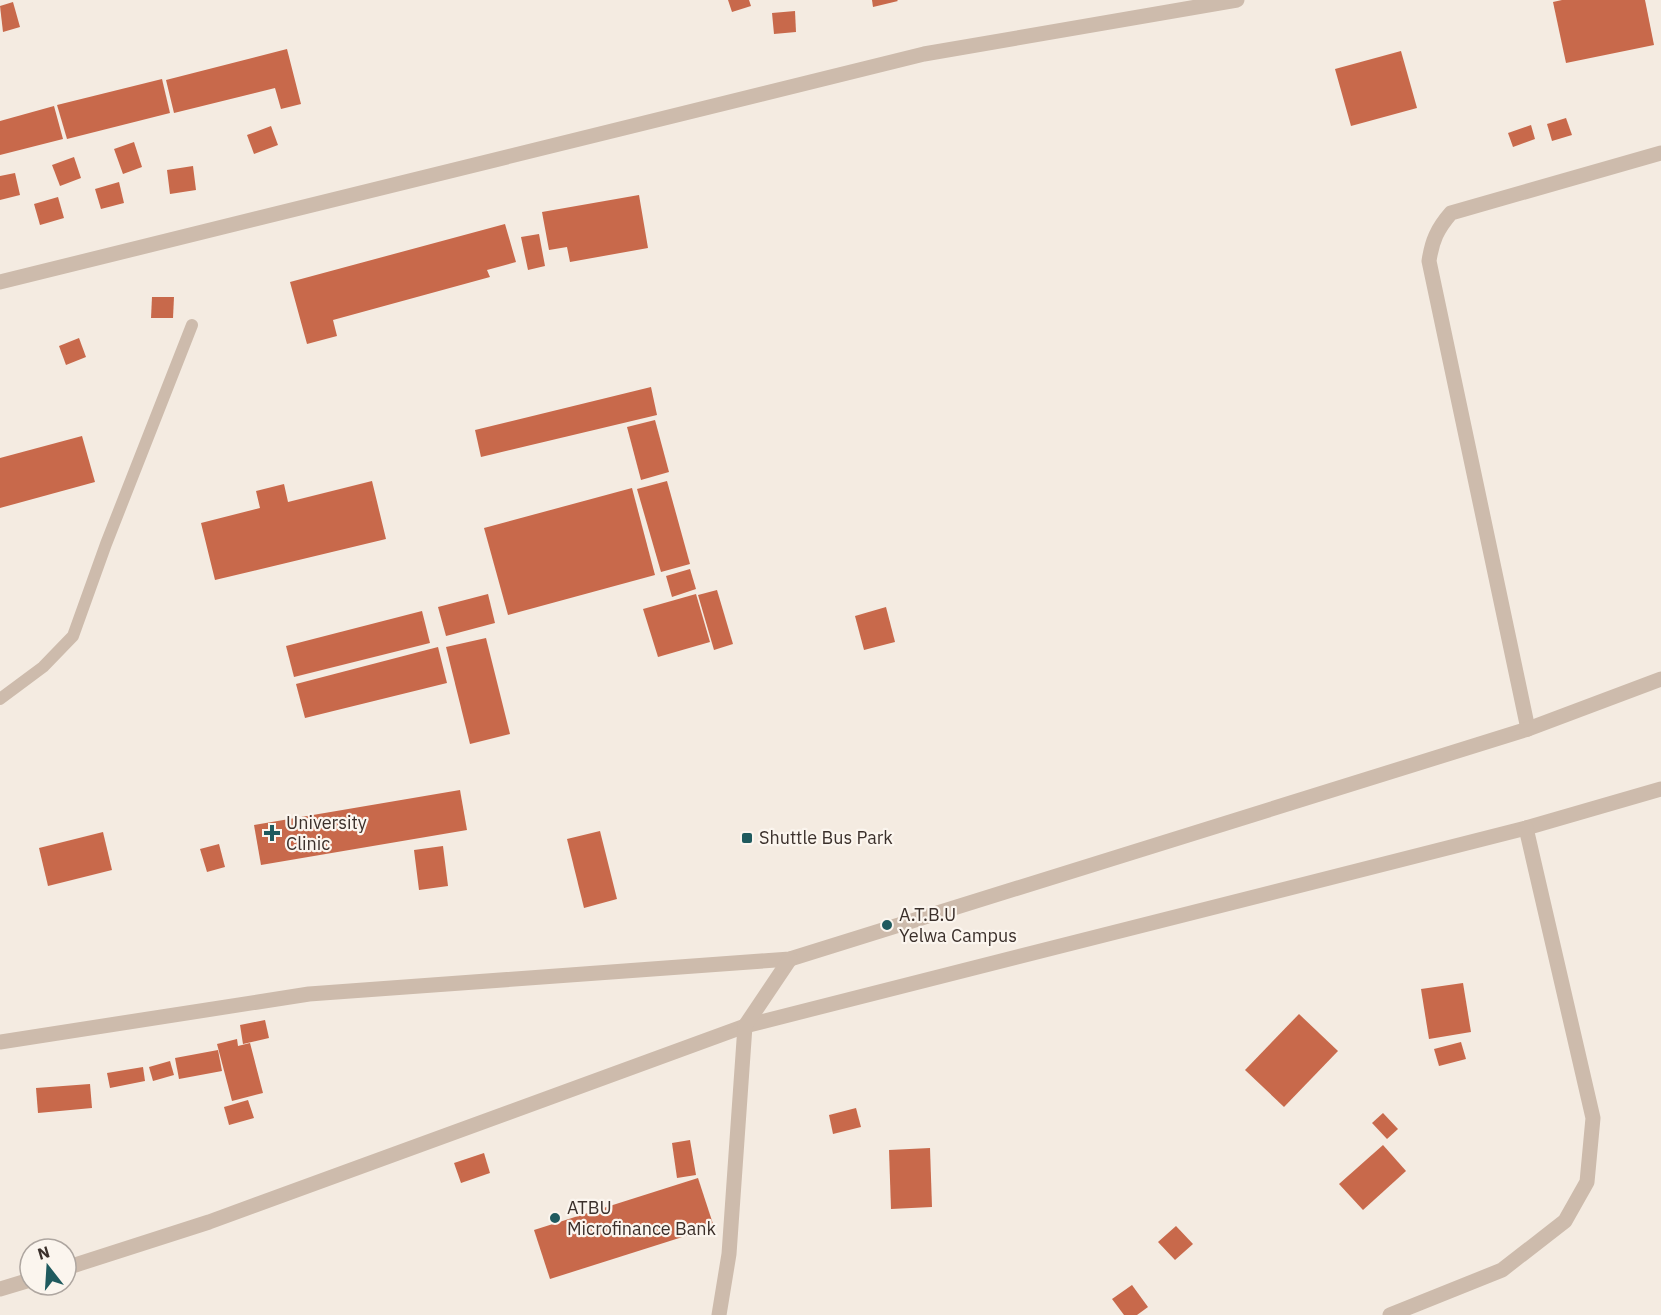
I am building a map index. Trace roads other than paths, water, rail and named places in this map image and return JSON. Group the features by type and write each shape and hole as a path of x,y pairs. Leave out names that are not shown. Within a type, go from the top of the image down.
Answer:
{"street":[{"path":"0,282 924,54 1237,0"},
{"path":"1528,729 1428,261 1433,239 1438,228 1451,213 1661,153"},
{"path":"0,1042 309,994 790,959 1528,729 1661,679"},
{"path":"78,1264 209,1222 745,1026 1526,828 1661,789"},
{"path":"1390,1315 1502,1270 1565,1221 1587,1182 1593,1118 1526,828"},
{"path":"719,1315 729,1254 745,1026 790,959"},
{"path":"0,1290 18,1284"}],"lane":[{"path":"0,699 43,667 73,636 105,544 192,325"}],"place":[{"name":"University Clinic","path":"272,833"},
{"name":"Shuttle Bus Park","path":"747,838"},
{"name":"A.T.B.U Yelwa Campus","path":"887,925"},
{"name":"ATBU Microfinance Bank","path":"555,1218"}]}
